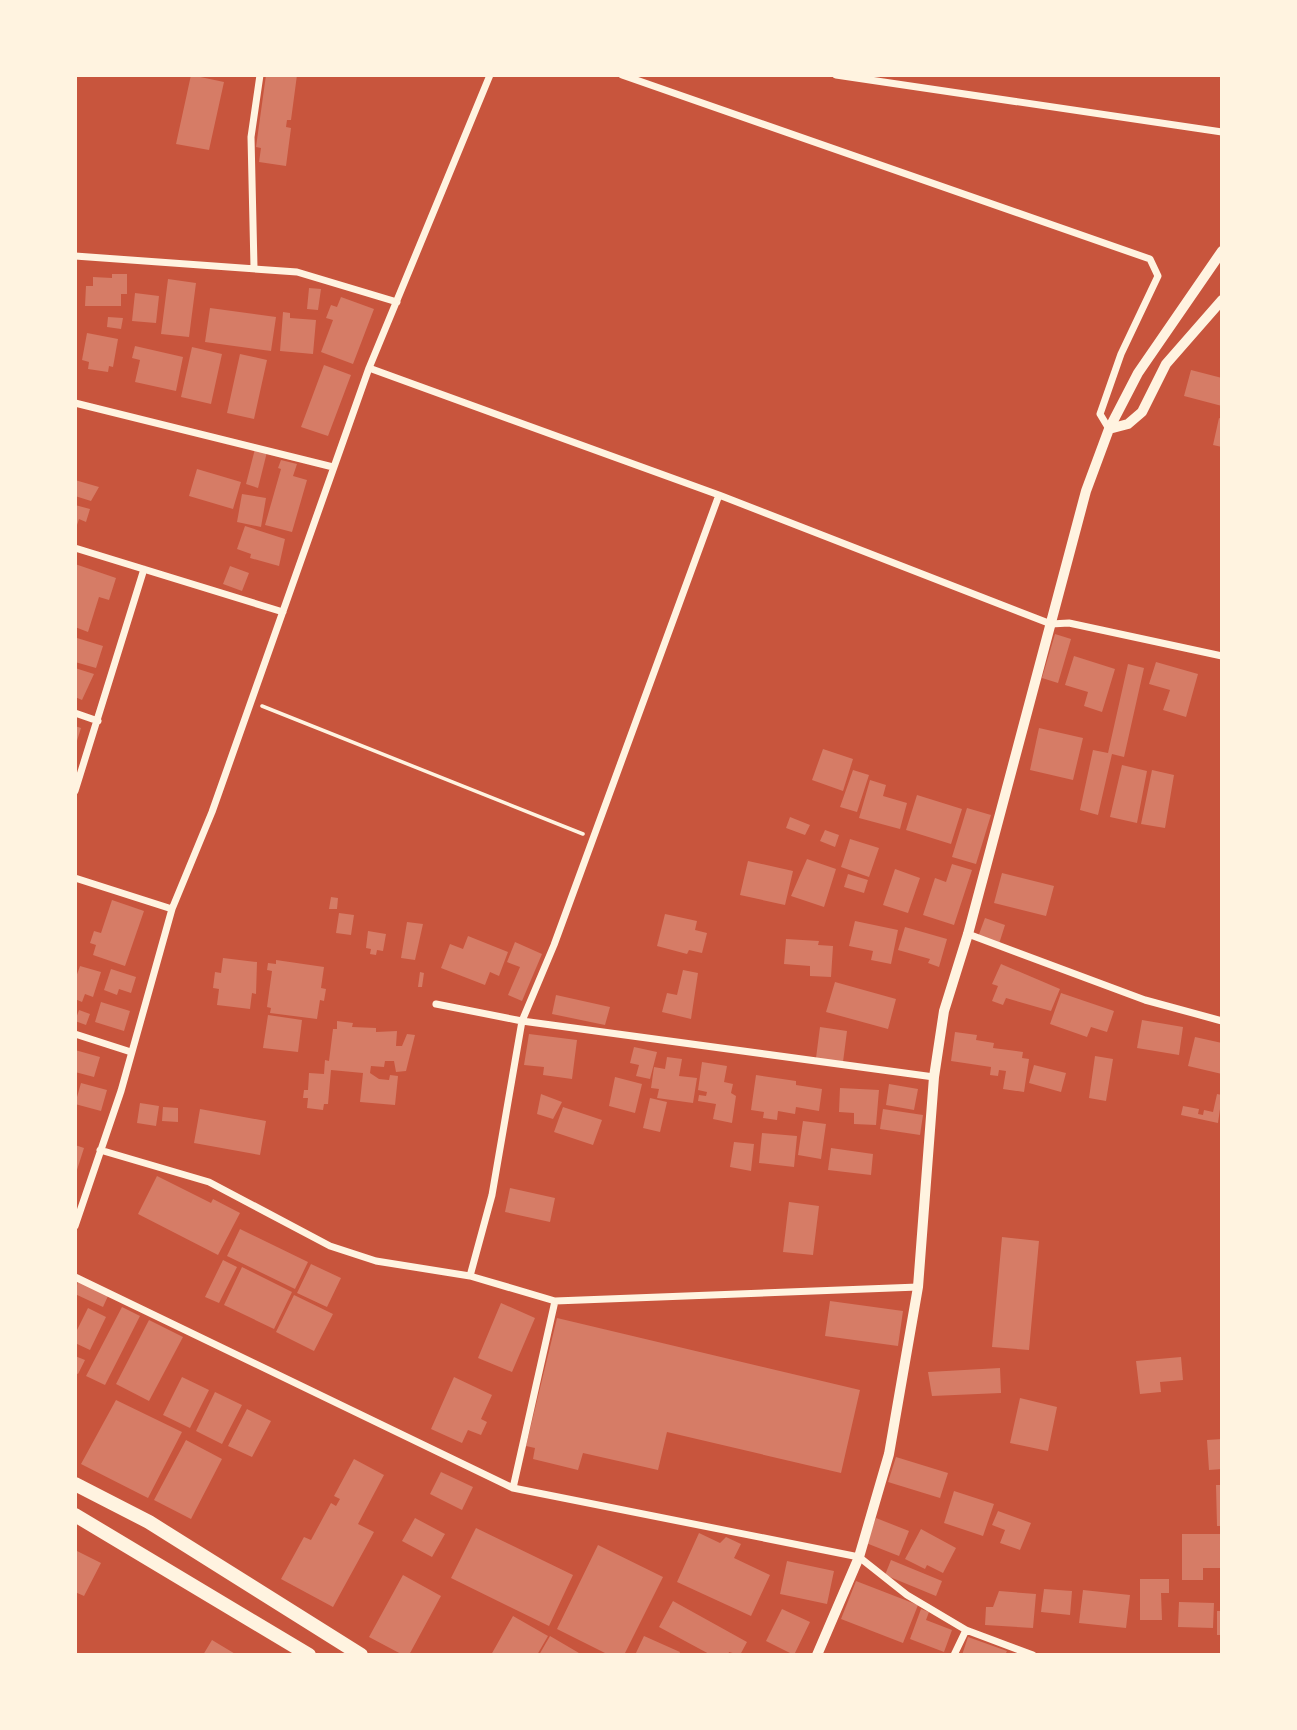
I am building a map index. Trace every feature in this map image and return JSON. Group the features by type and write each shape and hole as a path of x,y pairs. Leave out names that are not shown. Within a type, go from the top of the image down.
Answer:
{"highway":[{"path":"75,1484 149,1521 361,1655"},
{"path":"75,1515 309,1655"}],"street":[{"path":"254,267 251,137 260,75"},
{"path":"75,1226 131,1052 172,909 212,812 369,368 490,75"},
{"path":"622,75 1150,259 1158,276 1121,354 1100,414 1109,429"},
{"path":"836,75 1222,132"},
{"path":"817,1655 859,1557 889,1454 918,1287 934,1077 944,1011 968,934 1086,491 1109,429 1138,373 1222,251"},
{"path":"75,256 297,272 397,302"},
{"path":"1109,429 1128,424 1142,412 1166,364 1222,300"},
{"path":"369,368 719,495 1051,624 1069,623 1222,656"},
{"path":"75,402 333,467"},
{"path":"470,1276 492,1195 522,1021 554,945 719,495"},
{"path":"75,548 284,612"},
{"path":"75,791 144,569"},
{"path":"75,713 98,721"},
{"path":"75,878 172,909"},
{"path":"968,934 1145,1000 1222,1021"},
{"path":"436,1003 522,1021 934,1077"},
{"path":"75,1034 131,1052"},
{"path":"100,1150 209,1181 330,1246 376,1261 470,1276 555,1301 918,1287"},
{"path":"75,1277 513,1488 859,1557 907,1595 967,1630 1033,1655"},
{"path":"513,1488 555,1301"},
{"path":"954,1655 967,1630"}],"path":[{"path":"251,702 591,838"}],"building":[{"path":"191,75 224,82 209,150 176,144"},
{"path":"266,75 297,75 291,120 287,120 286,127 291,128 286,166 259,162 261,148 256,147"},
{"path":"112,274 127,274 127,294 121,294 121,306 85,306 86,286 93,286 93,277 112,278"},
{"path":"168,279 196,283 189,337 161,334"},
{"path":"309,288 321,289 318,310 307,309"},
{"path":"135,293 159,296 156,323 132,321"},
{"path":"341,297 374,309 353,364 321,352 333,320 326,318 331,305 337,307"},
{"path":"210,308 276,317 271,351 205,342"},
{"path":"283,312 290,313 290,318 316,320 313,354 280,351"},
{"path":"108,317 123,318 121,329 107,327"},
{"path":"87,333 118,339 113,367 109,366 108,372 88,369 89,362 82,360"},
{"path":"135,346 183,357 176,391 135,382 140,360 132,358"},
{"path":"192,347 222,354 211,404 181,397"},
{"path":"240,354 267,360 254,419 227,413"},
{"path":"324,365 351,375 328,436 301,427"},
{"path":"1191,370 1222,378 1222,406 1184,396"},
{"path":"1219,418 1222,419 1222,447 1213,445"},
{"path":"255,449 267,452 258,488 246,484"},
{"path":"281,460 297,464 293,476 307,480 292,532 265,525 281,469 278,468"},
{"path":"197,469 241,482 233,509 189,496"},
{"path":"75,480 99,487 91,501 75,496"},
{"path":"242,494 266,498 261,527 237,522"},
{"path":"75,505 90,509 86,522 79,519 76,528"},
{"path":"245,526 285,539 279,566 250,558 251,554 237,549"},
{"path":"75,564 116,578 109,600 99,597 88,632 75,627"},
{"path":"230,566 249,573 242,591 223,584"},
{"path":"1055,634 1071,639 1058,683 1042,678"},
{"path":"77,638 103,646 96,668 75,662"},
{"path":"1074,656 1115,669 1102,712 1084,706 1088,692 1065,685"},
{"path":"1156,662 1198,674 1186,717 1163,710 1170,690 1149,684"},
{"path":"1128,664 1144,668 1124,757 1112,754 1098,815 1080,810 1093,750 1108,753"},
{"path":"75,668 94,674 82,700 75,697"},
{"path":"75,726 81,728 76,744 75,743"},
{"path":"1039,728 1083,738 1073,780 1030,770"},
{"path":"823,749 853,759 843,791 812,780"},
{"path":"1122,765 1147,771 1137,823 1110,817"},
{"path":"853,770 869,775 857,812 840,807"},
{"path":"1152,770 1174,775 1165,828 1141,824"},
{"path":"870,780 886,785 883,796 907,803 900,829 859,818"},
{"path":"917,795 962,809 951,844 906,830"},
{"path":"967,808 991,815 976,864 952,857"},
{"path":"790,817 810,825 805,835 786,828"},
{"path":"825,830 839,835 835,847 820,841"},
{"path":"850,839 879,848 869,877 841,867"},
{"path":"807,859 836,869 824,907 791,896"},
{"path":"748,861 793,871 785,905 740,895"},
{"path":"952,864 972,870 954,925 923,915 935,878 946,882"},
{"path":"895,869 920,878 908,913 883,905"},
{"path":"1002,873 1054,886 1046,916 994,903"},
{"path":"848,874 868,880 864,893 844,887"},
{"path":"331,897 338,898 337,909 329,909"},
{"path":"112,900 144,911 125,966 93,955 96,945 90,943 94,931 101,933"},
{"path":"339,913 354,915 351,935 336,933"},
{"path":"665,914 697,921 695,930 707,933 702,953 689,950 687,954 657,946"},
{"path":"985,918 1005,925 999,944 978,937"},
{"path":"855,921 898,930 891,964 871,960 873,951 849,946"},
{"path":"407,922 423,924 415,960 401,958"},
{"path":"905,927 947,939 939,967 928,963 930,959 898,950"},
{"path":"368,931 386,934 383,951 377,950 376,955 370,954 371,949 366,948"},
{"path":"468,936 508,952 499,976 490,972 485,985 441,968 450,944 463,949"},
{"path":"786,939 819,941 818,945 833,946 831,977 810,976 810,966 784,964"},
{"path":"515,942 542,954 522,1001 508,995 520,967 507,962"},
{"path":"223,958 257,962 256,994 252,993 250,1009 217,1005 219,989 213,988 215,972 221,973"},
{"path":"276,960 324,967 321,988 326,989 324,1001 320,1000 317,1019 270,1013 271,1008 267,1007 272,971 267,970 268,963 276,964"},
{"path":"1001,964 1060,989 1051,1011 1006,998 1003,1005 992,1001 998,986 992,984"},
{"path":"80,966 101,972 93,997 85,994 82,1002 75,999 75,980"},
{"path":"111,969 136,977 131,993 119,989 117,995 104,990"},
{"path":"683,970 698,973 691,1019 662,1012 667,993 677,995"},
{"path":"420,972 424,973 422,987 418,987"},
{"path":"835,982 896,999 888,1029 826,1012"},
{"path":"1061,993 1114,1011 1107,1032 1091,1027 1087,1037 1050,1024"},
{"path":"556,995 610,1007 605,1025 552,1014"},
{"path":"101,1002 130,1011 124,1031 95,1022"},
{"path":"79,1010 90,1014 86,1025 75,1021"},
{"path":"268,1015 302,1020 298,1052 263,1048"},
{"path":"1142,1020 1183,1027 1179,1055 1137,1048"},
{"path":"337,1021 353,1023 352,1027 376,1028 376,1032 397,1031 396,1046 402,1046 407,1034 415,1035 406,1071 396,1072 394,1061 385,1061 384,1067 371,1066 370,1073 379,1079 389,1080 390,1075 398,1076 395,1105 360,1102 363,1073 331,1070 328,1104 324,1104 323,1110 307,1108 308,1098 303,1098 304,1090 308,1090 309,1073 324,1074 325,1060 329,1061 333,1029 337,1029"},
{"path":"820,1027 847,1031 843,1062 816,1058"},
{"path":"955,1032 977,1035 976,1040 994,1043 993,1048 1023,1052 1022,1058 1029,1059 1024,1092 1003,1089 1006,1071 999,1070 998,1076 990,1075 991,1067 951,1061"},
{"path":"529,1034 577,1040 572,1079 543,1075 544,1067 524,1065"},
{"path":"1195,1037 1222,1043 1222,1074 1188,1066"},
{"path":"634,1047 657,1052 650,1079 636,1076 639,1065 630,1063"},
{"path":"75,1050 100,1057 94,1077 75,1072"},
{"path":"1095,1056 1113,1059 1106,1101 1089,1098"},
{"path":"667,1057 682,1059 679,1076 697,1078 693,1103 657,1098 659,1089 651,1088 654,1067 665,1069"},
{"path":"702,1062 727,1066 724,1082 733,1084 731,1093 736,1096 732,1123 713,1119 716,1104 698,1101 699,1095 706,1096 707,1092 698,1090"},
{"path":"1034,1065 1066,1073 1061,1092 1029,1083"},
{"path":"756,1075 796,1081 796,1085 822,1089 819,1111 796,1107 795,1114 778,1111 777,1120 763,1118 764,1112 751,1110"},
{"path":"615,1077 642,1084 635,1113 609,1106"},
{"path":"81,1083 107,1090 101,1111 75,1104"},
{"path":"889,1084 918,1089 914,1110 886,1105"},
{"path":"840,1088 879,1090 876,1125 854,1124 854,1113 839,1112"},
{"path":"541,1094 562,1102 553,1119 537,1114"},
{"path":"1217,1094 1222,1095 1218,1123 1181,1115 1183,1106 1199,1109 1198,1114 1203,1115 1204,1110 1213,1112"},
{"path":"650,1098 667,1102 660,1132 643,1128"},
{"path":"140,1103 159,1106 156,1126 137,1123"},
{"path":"163,1107 178,1108 178,1122 162,1121"},
{"path":"563,1107 602,1120 593,1145 554,1132"},
{"path":"200,1109 266,1121 260,1155 194,1143"},
{"path":"883,1109 923,1115 920,1135 880,1129"},
{"path":"803,1121 826,1124 821,1159 798,1155"},
{"path":"762,1133 797,1136 794,1167 759,1163"},
{"path":"734,1142 754,1144 751,1171 730,1167"},
{"path":"75,1145 84,1148 76,1173 75,1173"},
{"path":"831,1148 873,1154 871,1175 828,1170"},
{"path":"157,1176 211,1203 213,1199 240,1213 218,1255 138,1214"},
{"path":"510,1188 555,1198 550,1222 505,1212"},
{"path":"789,1202 819,1206 813,1255 783,1252"},
{"path":"240,1229 308,1262 295,1289 227,1256"},
{"path":"1002,1237 1039,1241 1029,1350 992,1347"},
{"path":"223,1260 237,1267 219,1303 205,1297"},
{"path":"311,1264 341,1278 327,1307 297,1293"},
{"path":"242,1267 292,1292 274,1329 224,1305"},
{"path":"78,1281 108,1296 103,1307 75,1294"},
{"path":"294,1295 333,1314 314,1351 276,1332"},
{"path":"830,1301 903,1311 898,1346 825,1336"},
{"path":"501,1303 535,1318 512,1372 478,1358"},
{"path":"122,1307 140,1316 105,1385 86,1376"},
{"path":"88,1308 106,1317 90,1350 75,1343 75,1334"},
{"path":"557,1318 860,1390 841,1473 667,1432 658,1470 583,1453 578,1470 533,1459 535,1448 526,1446"},
{"path":"149,1320 183,1337 149,1401 116,1384"},
{"path":"75,1356 85,1360 78,1374 75,1373"},
{"path":"1181,1357 1183,1380 1160,1382 1161,1392 1140,1394 1136,1361"},
{"path":"1000,1368 1001,1393 932,1396 928,1372"},
{"path":"182,1377 209,1390 190,1428 163,1415"},
{"path":"454,1377 492,1395 481,1419 487,1422 481,1435 468,1430 462,1443 431,1429"},
{"path":"215,1392 242,1405 222,1444 196,1431"},
{"path":"1020,1398 1057,1407 1048,1451 1010,1443"},
{"path":"116,1400 182,1432 148,1498 81,1464"},
{"path":"247,1409 271,1421 252,1457 228,1446"},
{"path":"1222,1439 1222,1469 1209,1470 1207,1440"},
{"path":"186,1440 222,1459 191,1519 154,1500"},
{"path":"896,1457 948,1473 940,1498 888,1482"},
{"path":"354,1459 384,1475 358,1524 374,1532 333,1607 281,1579 304,1537 311,1540 331,1503 336,1506 340,1499 334,1496"},
{"path":"441,1472 473,1487 462,1510 430,1494"},
{"path":"1216,1485 1222,1485 1222,1526 1217,1526"},
{"path":"954,1491 994,1504 983,1536 944,1523"},
{"path":"998,1511 1031,1523 1020,1550 1000,1543 1005,1530 992,1525"},
{"path":"415,1518 445,1534 432,1557 402,1541"},
{"path":"876,1518 909,1531 899,1556 866,1543"},
{"path":"476,1528 573,1575 549,1626 451,1578"},
{"path":"921,1529 956,1548 943,1573 927,1565 925,1569 905,1559"},
{"path":"699,1533 720,1543 726,1537 741,1544 734,1558 770,1575 751,1616 677,1582"},
{"path":"1182,1534 1222,1534 1222,1568 1203,1568 1203,1580 1182,1580"},
{"path":"598,1545 663,1577 624,1655 609,1655 557,1629"},
{"path":"75,1550 101,1563 84,1596 75,1592"},
{"path":"891,1560 942,1581 936,1596 885,1575"},
{"path":"787,1561 834,1571 827,1604 780,1594"},
{"path":"403,1575 441,1596 409,1655 403,1655 369,1637"},
{"path":"1140,1579 1169,1579 1169,1593 1161,1593 1162,1620 1140,1620"},
{"path":"856,1581 918,1605 903,1643 841,1619"},
{"path":"1044,1589 1072,1591 1070,1615 1041,1612"},
{"path":"1083,1590 1130,1595 1126,1628 1079,1623"},
{"path":"999,1591 1036,1594 1033,1628 985,1625 986,1607 993,1607"},
{"path":"673,1601 747,1642 740,1655 729,1652 728,1655 711,1655 659,1627"},
{"path":"1179,1602 1214,1603 1213,1628 1178,1627"},
{"path":"782,1609 810,1622 794,1655 766,1641"},
{"path":"921,1609 929,1612 926,1620 952,1630 944,1652 910,1639"},
{"path":"1217,1611 1222,1611 1222,1635 1217,1635"},
{"path":"513,1616 548,1636 537,1655 491,1655"},
{"path":"550,1636 579,1653 578,1655 539,1655"},
{"path":"644,1636 680,1652 679,1655 635,1655"},
{"path":"968,1637 1007,1651 1005,1655 962,1655"},
{"path":"212,1640 237,1655 203,1655"}]}
